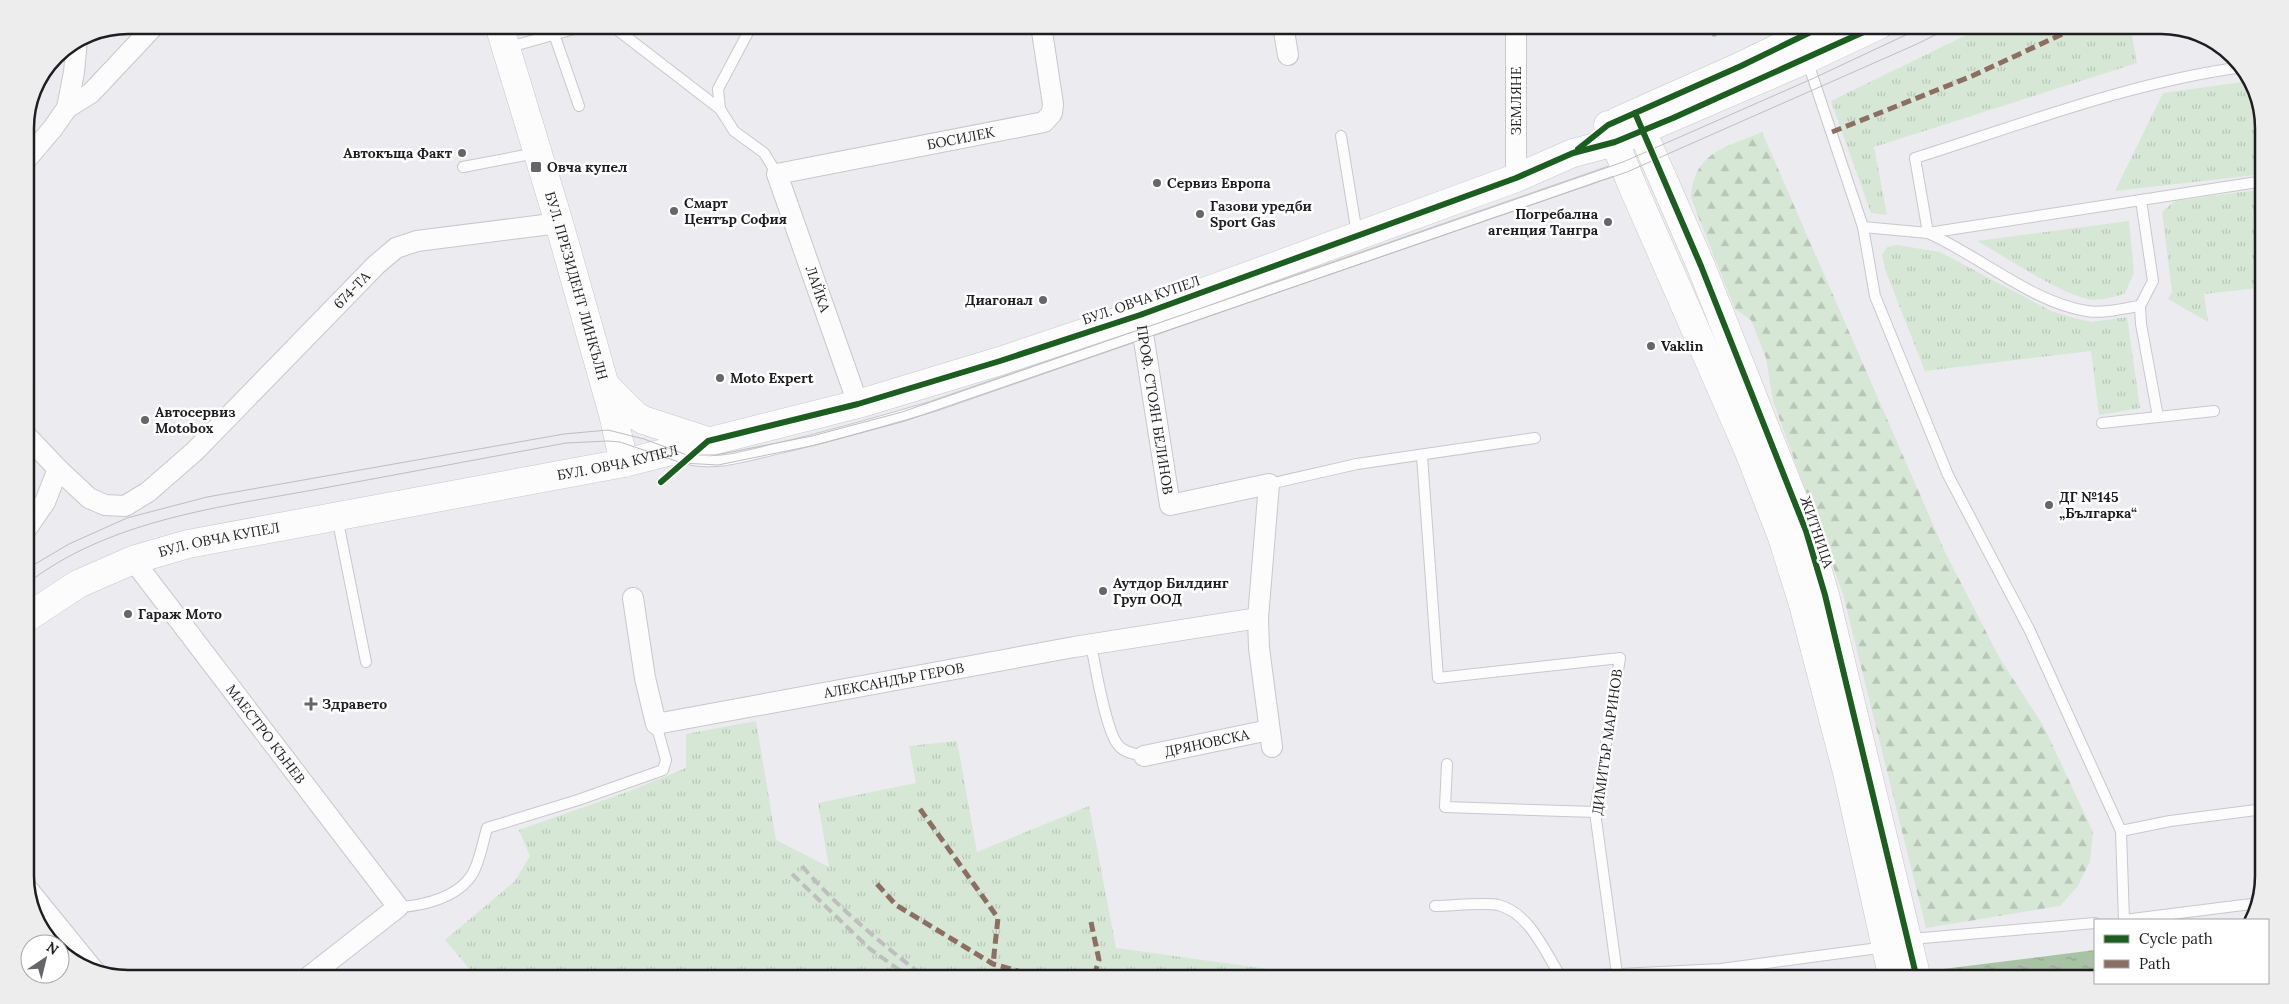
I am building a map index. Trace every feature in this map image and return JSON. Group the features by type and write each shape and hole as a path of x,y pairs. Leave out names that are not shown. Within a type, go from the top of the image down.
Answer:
{"street":[{"path":"66,108 91,93 147,34"},
{"name":"БОСИЛЕК","path":"777,174 1044,122 1052,113 1053,104 1042,34"},
{"path":"1284,34 1288,55"},
{"name":"ЗЕМЛЯНЕ","path":"1516,34 1516,178"},
{"name":"БУЛ. ОВЧА КУПЕЛ","path":"34,613 78,584 133,560 188,544 624,463 858,404 1000,361 1141,324 1357,236 1516,178 1573,153 1611,133 1639,122 1741,66 1808,36 1821,34"},
{"name":"БУЛ. ПРЕЗИДЕНТ ЛИНКЪЛН","path":"502,36 559,224 613,414 624,463"},
{"path":"34,146 54,128 66,108 74,72 76,49"},
{"name":"ЖИТНИЦА","path":"1639,122 1701,266 1806,532 1828,605 1888,852 1901,963"},
{"path":"1611,133 1748,446 1782,537 1803,604 1847,772 1901,963"},
{"name":"ЛАЙКА","path":"777,174 858,404"},
{"name":"674-ТА","path":"58,469 90,498 105,505 125,506 148,492 195,452 376,265 396,248 418,241 559,224"},
{"name":"ПРОФ. СТОЯН БЕЛИНОВ","path":"1141,324 1170,505 1269,484"},
{"path":"604,384 635,415 643,420 708,441"},
{"path":"34,444 58,469 45,502 34,518"},
{"path":"1258,618 1269,484"},
{"name":"МАЕСТРО КЪНЕВ","path":"133,560 398,907"},
{"path":"633,598 645,678 656,724"},
{"name":"АЛЕКСАНДЪР ГЕРОВ","path":"656,724 1091,644 1258,618"},
{"name":"ДРЯНОВСКА","path":"1144,756 1271,738 1259,648 1258,618"},
{"path":"38,901 85,960"},
{"path":"318,970 398,907"}],"lane":[{"path":"502,36 554,34 580,106"},
{"path":"623,34 720,109 734,131 764,153 777,174"},
{"path":"720,109 718,89 747,34"},
{"path":"1808,36 1863,227 1875,296 1948,475 2030,631 2121,831 2124,919"},
{"path":"1928,233 1915,158 2142,87 2197,73 2234,68"},
{"path":"1342,136 1357,236"},
{"path":"463,168 537,153"},
{"path":"667,452 687,459 716,461 837,435 934,406 1141,324 1624,166"},
{"path":"1863,227 1928,233 2255,182"},
{"path":"2140,200 2153,282 2140,306 2141,324 2158,418"},
{"path":"1928,233 1952,243 2042,296 2064,305 2088,312 2140,306"},
{"path":"2102,423 2214,411"},
{"path":"1269,484 1357,464 1535,438"},
{"name":"ДИМИТЪР МАРИНОВ","path":"1422,456 1438,678 1620,658 1595,812 1616,970"},
{"path":"337,516 366,662"},
{"path":"1091,644 1113,736 1119,747 1144,756"},
{"path":"398,907 416,906 440,898 460,887 473,873 487,828 578,800 663,770 666,760 656,724"},
{"path":"1447,764 1445,807 1595,812"},
{"path":"2121,831 2170,821 2255,810"},
{"path":"2132,919 2251,904"},
{"path":"1435,906 1497,905 1513,911 1528,925 1557,970"},
{"path":"1699,970 1901,963 1923,938 2094,923"}],"green space":[{"path":"1969,34 2132,34 2137,63 1874,147 1887,215 1871,213 1831,101"},
{"path":"2243,82 2250,97 2255,121 2255,175 2115,191 2163,93"},
{"path":"1762,132 1945,552 1999,657 2044,727 2093,832 2090,861 2078,886 2060,906 1926,928 1843,594 1773,401 1766,358 1751,320 1735,309 1691,198 1693,183 1698,170 1705,161 1725,147"},
{"path":"2255,190 2255,288 2204,294 2208,322 2168,299 2172,292 2162,212 2175,201"},
{"path":"2129,221 2134,273 2125,293 2111,298 2092,300 2075,295 2061,289 1977,241"},
{"path":"1897,245 1940,252 2051,311 2091,322 2127,317 2140,408 2099,415 2091,351 1925,371 1886,272 1882,255 1887,247"},
{"path":"756,721 776,840 829,867 818,803 916,783 909,746 957,741 977,852 1089,806 1116,948 1276,970 470,970 445,940 515,881 530,856 519,830 627,792 686,768 686,734"}],"water":[{"path":"2094,950 2094,970 1935,970"}],"tram line":[{"path":"34,565 69,544 127,518 207,497 564,434 608,430 644,439 687,455 716,455 812,436 902,412 1623,162 1814,78 1908,34"},
{"path":"34,579 58,563 93,545 130,530 168,519 246,502 566,443 620,442 682,463 718,465 816,445 905,421 1627,172 1937,34"}],"railway":[{"path":"802,866 862,926 916,970"},
{"path":"792,874 870,949 899,970"}],"marked path":[{"path":"1832,132 1972,76 2063,34"},
{"path":"920,809 998,918 993,964"},
{"path":"877,884 896,905 993,964 1014,970"},
{"path":"1091,922 1099,960 1096,970"}],"cycle path":[{"path":"1578,149 1608,125 1741,66 1807,34"},
{"path":"661,482 708,441 858,404 1000,361 1140,315 1516,178 1573,153 1615,142 1673,118 1859,34"},
{"path":"1635,113 1701,266 1806,531 1825,595 1915,970"}],"place":[{"name":"Автокъща Факт","path":"462,153"},
{"name":"Овча купел","path":"536,167"},
{"name":"Сервиз Европа","path":"1157,183"},
{"name":"Смарт Център София","path":"674,211"},
{"name":"Газови уредби Sport Gas","path":"1200,214"},
{"name":"Погребална агенция Тангра","path":"1608,222"},
{"name":"Диагонал","path":"1043,300"},
{"name":"Vaklin","path":"1651,346"},
{"name":"Moto Expert","path":"720,378"},
{"name":"Автосервиз Motobox","path":"145,420"},
{"name":"ДГ №145 „Българка“","path":"2049,505"},
{"name":"Аутдор Билдинг Груп ООД","path":"1103,591"},
{"name":"Гараж Мото","path":"128,614"},
{"name":"Здравето","path":"311,704"}]}
